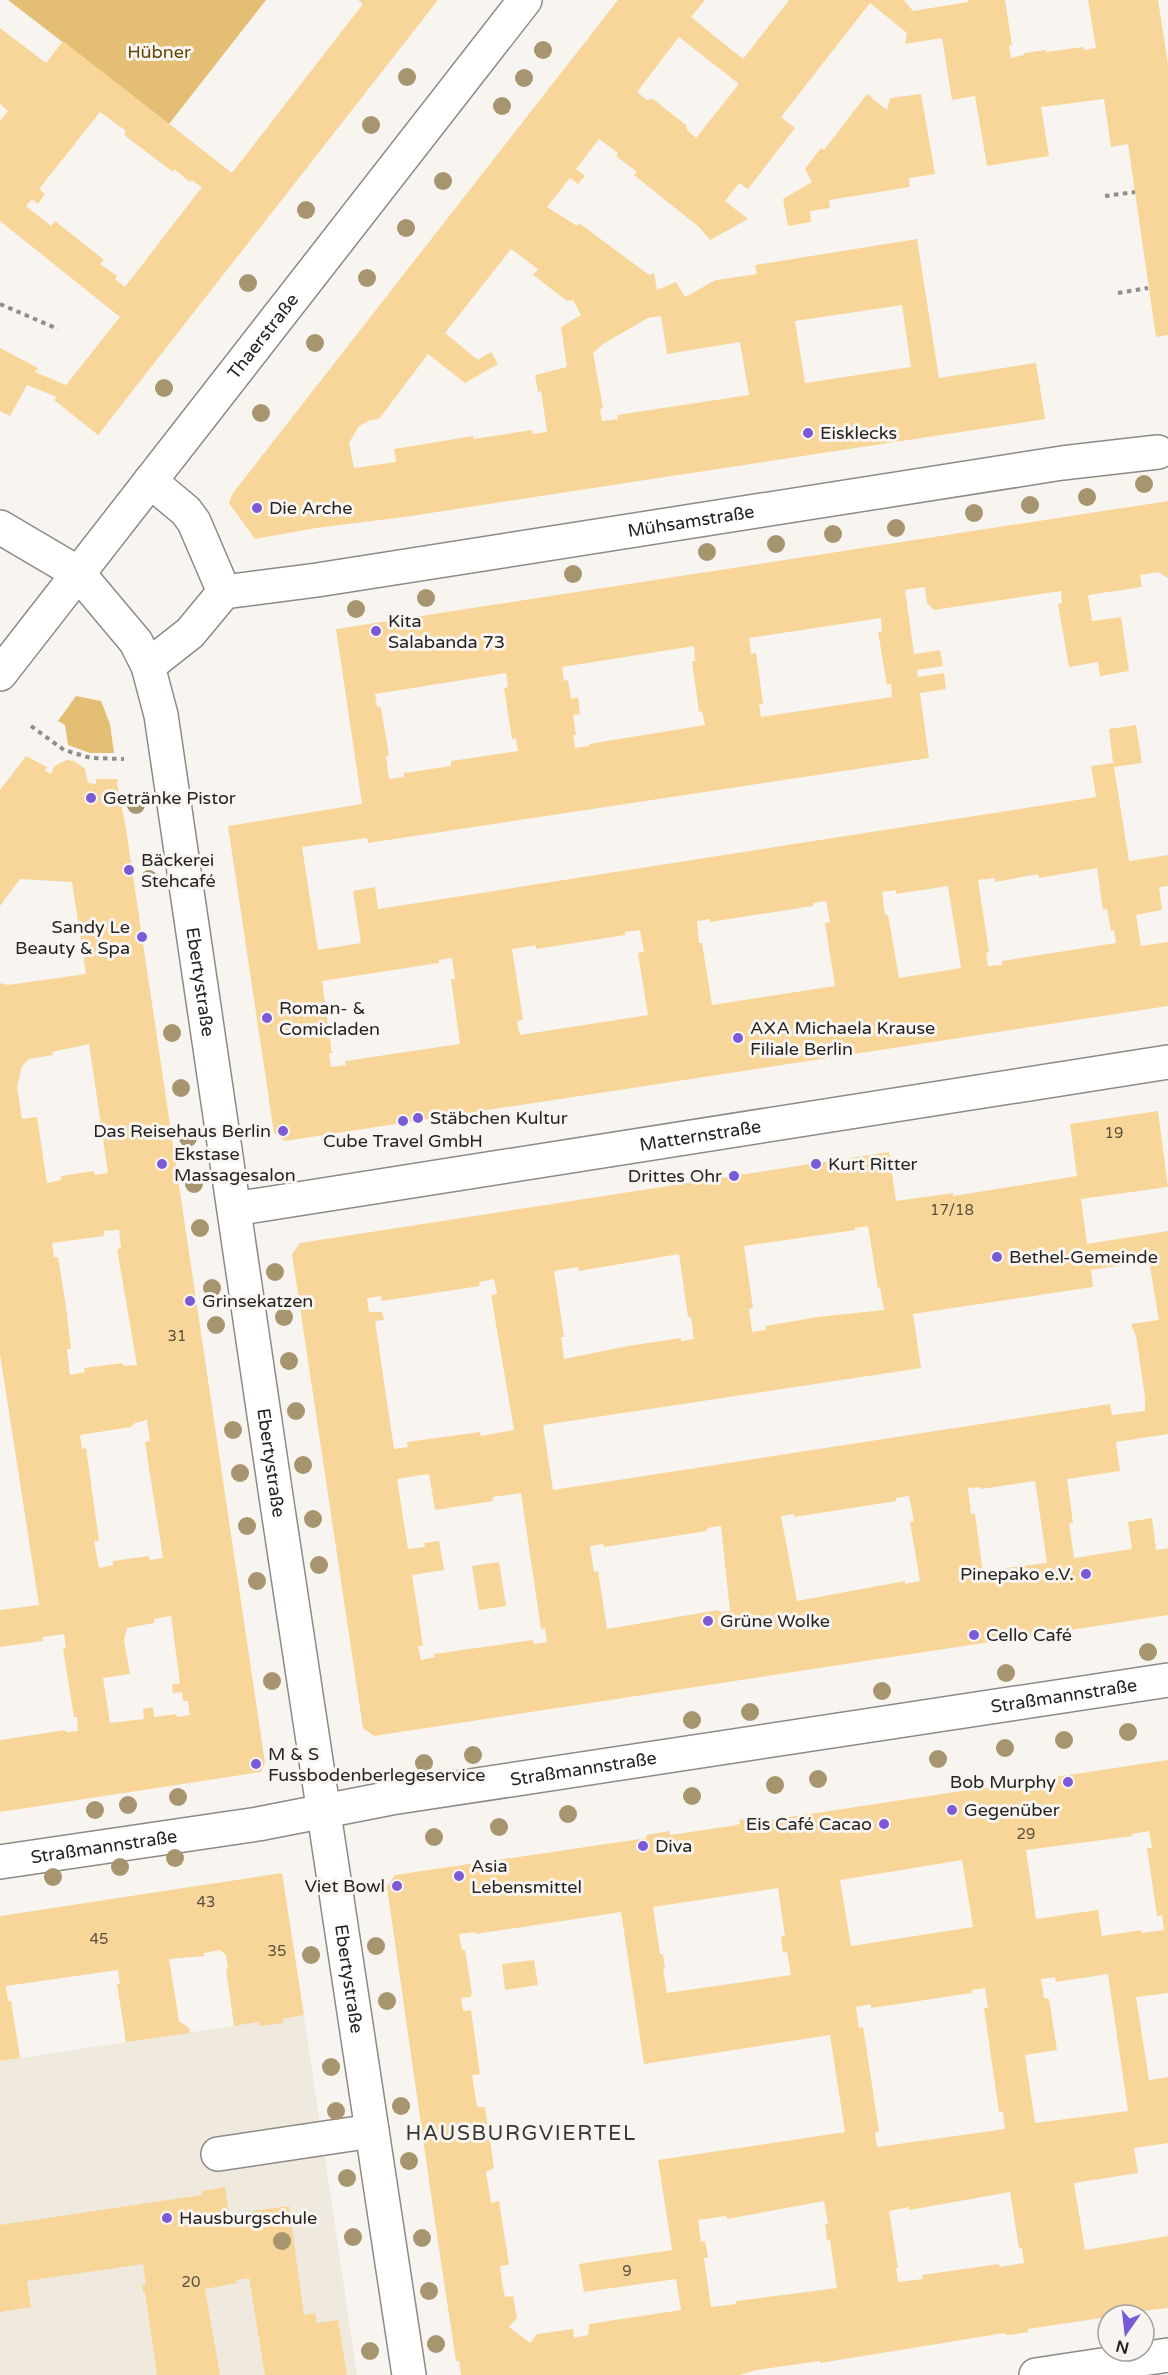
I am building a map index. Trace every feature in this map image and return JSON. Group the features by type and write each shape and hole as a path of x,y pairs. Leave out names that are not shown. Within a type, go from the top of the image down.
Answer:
{"street":[{"name":"Thaerstraße","path":"0,674 525,0"},
{"name":"Mühsamstraße","path":"224,592 339,577 1051,464 1158,452"},
{"path":"148,666 189,633 224,592 194,522 186,511 150,481"},
{"name":"Ebertystraße","path":"0,527 78,573 136,642 148,666 161,715 409,2375"},
{"name":"Matternstraße","path":"234,1209 1168,1062"},
{"name":"Straßmannstraße","path":"0,1862 249,1825 392,1798 1168,1680"},
{"path":"218,2154 372,2131"},
{"path":"1036,2375 1168,2355"}],"path":[{"path":"1105,196 1135,192"},
{"path":"1118,292 1148,288"},
{"path":"0,304 58,329"},
{"path":"31,726 64,750 91,758 124,759"}],"shaded area":[{"name":"Hausburgschule","path":"304,2015 357,2375 0,2375 0,2061 259,2022 260,2026 282,2023 282,2019"}],"green space":[{"name":"Hübner","path":"8,0 266,0 169,124"},
{"path":"76,696 101,701 110,724 114,753 90,753 68,745 65,725 58,721"}],"building":[{"path":"358,0 438,0 98,435 54,400 57,397 27,385 10,416 0,411 0,348 38,368 35,372 66,385 120,317 0,221 0,121 8,111 0,104 0,28 46,63 63,41 232,173 363,4","holes":["100,112 126,131 124,135 173,172 174,169 190,182 191,180 202,187 125,287 115,279 117,276 100,264 104,260 55,221 51,226 26,206 32,199 38,204 45,194 39,189"]},
{"path":"618,0 705,0 691,17 743,59 789,0 904,0 913,11 968,2 968,0 1005,0 1012,45 1009,45 1011,58 1024,55 1024,53 1046,50 1046,52 1083,47 1084,50 1096,48 1088,0 1158,0 1168,64 1168,335 1156,337 1128,144 1111,147 1104,99 1041,107 1049,156 987,166 975,96 952,100 942,38 905,44 907,33 870,3 781,117 795,128 748,189 739,183 725,201 748,219 710,240 699,227 634,175 637,172 616,156 618,153 599,139 576,169 585,176 578,184 570,178 547,207 577,226 579,223 649,275 654,273 657,290 676,282 685,297 716,280 757,274 755,265 917,239 939,378 1036,363 1045,419 255,539 229,503 233,493","holes":["679,37 739,84 696,138 687,130 686,125 653,99 647,100 637,92","511,249 538,269 533,275 567,301 573,300 581,315 561,327 567,367 535,375 538,392 541,391 547,432 533,434 532,430 474,439 473,436 394,449 396,462 354,468 349,443 359,426 379,419 428,354 465,383 498,364 491,352 478,360 445,333","902,305 911,367 805,383 795,321","661,316 667,354 740,342 749,395 617,415 618,419 602,421 600,409 603,408 593,353 603,344 648,318"]},
{"path":"867,94 887,110 890,98 921,94 935,174 909,178 910,187 829,200 830,208 810,211 811,222 788,226 783,199 812,182 805,169 821,148 824,150"},
{"path":"1168,501 1168,578 1158,572 1140,575 1142,587 1088,595 1092,621 1121,617 1129,671 1100,676 1098,662 1069,667 1058,604 1062,603 1061,591 934,610 927,603 925,587 905,590 914,654 940,650 943,666 917,670 918,677 944,673 946,689 920,693 929,758 368,843 367,838 302,847 318,950 361,943 353,891 375,887 378,909 1096,797 1091,766 1113,763 1109,729 1136,725 1142,763 1114,767 1129,861 1168,855 1168,886 1159,887 1162,910 1136,915 1141,946 1168,942 1168,1006 285,1141 274,1133 228,826 362,804 336,629","holes":["881,618 882,632 878,632 887,685 891,684 892,697 761,717 759,704 763,704 756,653 751,654 749,638","694,646 695,661 692,661 699,712 702,711 705,725 575,748 573,715 580,714 578,697 571,699 568,680 564,681 562,667","506,673 508,687 504,688 512,739 516,738 518,751 451,761 451,766 404,773 404,777 389,779 386,756 389,755 381,708 377,706 375,694","1097,868 1103,910 1107,909 1116,943 1002,961 1002,965 988,966 986,953 989,952 978,880 995,878 995,882 1038,874 1039,878","948,886 961,968 899,978 882,892 896,890 896,894","826,901 830,922 825,923 835,986 712,1005 702,943 699,943 697,921 710,919 710,922 813,906 813,903","640,930 644,952 638,953 648,1015 520,1035 517,1021 523,1020 512,949 536,945 536,949 625,935 625,932","452,958 455,979 451,979 460,1044 345,1061 346,1065 331,1067 329,1053 332,1053 322,981 439,963 439,960"]},
{"path":"26,756 47,767 45,771 51,774 54,767 67,760 74,761 85,769 88,783 96,784 96,779 118,779 265,1763 261,1772 0,1812 0,1740 65,1730 66,1732 78,1731 63,1649 66,1648 64,1634 43,1637 43,1641 0,1647 0,1610 39,1605 0,1354 0,983 8,985 86,974 72,882 20,879 0,906 0,790","holes":["89,1044 108,1173 95,1175 94,1171 61,1176 61,1180 47,1183 37,1117 22,1119 17,1087 22,1066 29,1059 53,1055 52,1052","119,1230 121,1248 117,1249 137,1365 123,1366 123,1363 84,1368 85,1372 70,1375 67,1349 71,1349 66,1306 58,1257 54,1257 52,1243 104,1236 104,1231","147,1420 150,1441 145,1442 163,1558 150,1560 149,1556 113,1561 113,1565 99,1568 94,1541 99,1541 86,1448 82,1449 80,1435 131,1427 135,1423","171,1616 180,1683 172,1685 173,1693 182,1692 183,1701 188,1701 190,1715 154,1717 153,1707 143,1709 144,1719 110,1723 103,1678 130,1674 124,1640 127,1628 154,1623 154,1619"]},
{"path":"1158,1111 1168,1187 1081,1199 1087,1244 1168,1231 1168,1434 1116,1442 1120,1471 1067,1479 1073,1523 1069,1523 1074,1558 1132,1549 1128,1522 1152,1518 1156,1550 1168,1548 1168,1615 374,1736 363,1728 292,1254 300,1243 889,1152 896,1201 953,1193 953,1196 1077,1176 1070,1124","holes":["868,1226 884,1310 817,1317 766,1326 766,1330 752,1332 749,1309 753,1308 744,1246 855,1230 855,1228","679,1254 688,1317 691,1317 694,1339 681,1341 681,1338 628,1346 564,1359 561,1337 564,1337 554,1271 578,1267 579,1271","1149,1261 1159,1320 1131,1324 1136,1336 1145,1411 1112,1415 1110,1404 553,1490 543,1425 921,1368 913,1314 1093,1287 1091,1270","494,1279 497,1294 491,1295 514,1430 481,1436 480,1432 407,1442 408,1447 394,1449 375,1321 384,1320 382,1312 369,1312 367,1298 381,1296 382,1301 480,1286 479,1282","429,1474 435,1510 493,1501 493,1497 521,1493 541,1629 545,1628 547,1642 534,1644 533,1640 434,1654 435,1657 421,1660 418,1646 423,1646 412,1575 444,1570 439,1541 424,1543 425,1547 408,1549 397,1479","1035,1481 1047,1563 997,1569 997,1571 983,1574 975,1514 971,1514 968,1488 981,1487 981,1489","909,1496 914,1521 910,1522 920,1581 905,1584 905,1581 797,1601 781,1516 794,1514 794,1517 896,1501 896,1498","721,1526 730,1611 719,1612 718,1610 607,1629 598,1571 594,1572 590,1546 603,1544 604,1547 707,1531 707,1528"]},
{"path":"499,1562 506,1606 479,1610 472,1566"},
{"path":"1168,1760 1168,1993 1136,1997 1149,2080 1168,2077 1168,2143 1134,2148 1138,2173 1074,2183 1085,2250 1168,2236 1168,2308 1156,2309 1156,2303 1096,2303 1096,2319 1028,2329 1028,2332 1017,2334 998,2334 820,2363 820,2361 757,2370 739,2375 461,2375 459,2361 456,2361 387,1887 395,1875 647,1838 646,1835 670,1831 670,1835 731,1826 740,1824 739,1820 763,1817 763,1821","holes":["1149,1831 1152,1848 1147,1848 1157,1916 1162,1915 1164,1930 1142,1933 1141,1930 1102,1936 1098,1910 1036,1919 1026,1850 1133,1836 1132,1834","962,1860 973,1927 851,1946 840,1880","778,1888 785,1936 781,1936 783,1953 787,1952 791,1975 667,1993 663,1954 660,1954 653,1907","621,1912 644,2064 830,2035 845,2132 658,2160 672,2250 579,2264 584,2292 676,2279 681,2310 589,2324 588,2335 574,2338 573,2329 537,2334 530,2343 509,2327 517,2318 513,2296 505,2297 502,2283 500,2266 509,2265 499,2201 491,2203 486,2172 494,2168 485,2107 477,2107 472,2075 480,2074 471,2010 463,2011 461,1998 470,1997 472,1994 465,1950 462,1950 459,1934 475,1932 476,1934","1108,1974 1128,2111 1035,2123 1025,2055 1057,2050 1049,1999 1044,1998 1041,1979 1055,1977 1056,1982","985,1988 988,2008 984,2008 999,2112 1003,2112 1005,2129 877,2147 875,2132 879,2132 871,2078 863,2027 859,2028 856,2007 871,2004 871,2008 972,1993 971,1990","1010,2192 1019,2248 1022,2248 1024,2263 1000,2267 999,2264 922,2275 923,2279 898,2282 889,2211 909,2207 909,2210","824,2201 828,2224 825,2224 827,2240 830,2240 837,2288 736,2301 736,2304 711,2307 704,2258 708,2257 705,2241 701,2242 698,2220 726,2216 727,2219"]},
{"path":"282,1873 304,2015 282,2019 283,2023 260,2026 259,2022 234,2026 226,1955 220,1950 204,1953 204,1956 169,1959 179,2021 189,2028 190,2033 126,2042 117,1984 120,1984 118,1970 6,1986 8,2001 11,2001 20,2058 0,2061 0,1916"},
{"path":"534,1960 538,1985 505,1990 502,1964"},
{"path":"225,2187 231,2228 254,2225 252,2211 289,2206 304,2315 315,2313 317,2323 338,2320 347,2375 265,2375 249,2278 236,2280 237,2283 205,2289 220,2375 157,2375 145,2292 143,2292 142,2285 146,2284 143,2264 27,2281 31,2307 0,2312 0,2225 202,2195 202,2191"}],"place":[{"name":"Eisklecks","path":"808,433"},
{"name":"Die Arche","path":"257,508"},
{"name":"Kita Salabanda 73","path":"376,631"},
{"name":"Getränke Pistor","path":"91,798"},
{"name":"Bäckerei Stehcafé","path":"129,870"},
{"name":"Sandy Le Beauty & Spa","path":"142,937"},
{"name":"Roman- & Comicladen","path":"267,1018"},
{"name":"AXA Michaela Krause Filiale Berlin","path":"738,1038"},
{"name":"Stäbchen Kultur","path":"418,1118"},
{"name":"Cube Travel GmbH","path":"403,1121"},
{"name":"Das Reisehaus Berlin","path":"283,1131"},
{"name":"Ekstase Massagesalon","path":"162,1164"},
{"name":"Kurt Ritter","path":"816,1164"},
{"name":"Drittes Ohr","path":"734,1176"},
{"name":"Bethel-Gemeinde","path":"997,1257"},
{"name":"Grinsekatzen","path":"190,1301"},
{"name":"Pinepako e.V.","path":"1086,1574"},
{"name":"Grüne Wolke","path":"708,1621"},
{"name":"Cello Café","path":"974,1635"},
{"name":"M & S Fussbodenberlegeservice","path":"256,1764"},
{"name":"Bob Murphy","path":"1068,1782"},
{"name":"Gegenüber","path":"952,1810"},
{"name":"Eis Café Cacao","path":"884,1824"},
{"name":"Diva","path":"643,1846"},
{"name":"Asia Lebensmittel","path":"459,1876"},
{"name":"Viet Bowl","path":"397,1886"},
{"name":"Hausburgschule","path":"167,2218"}],"district":[{"name":"HAUSBURGVIERTEL","path":"521,2133"}]}
